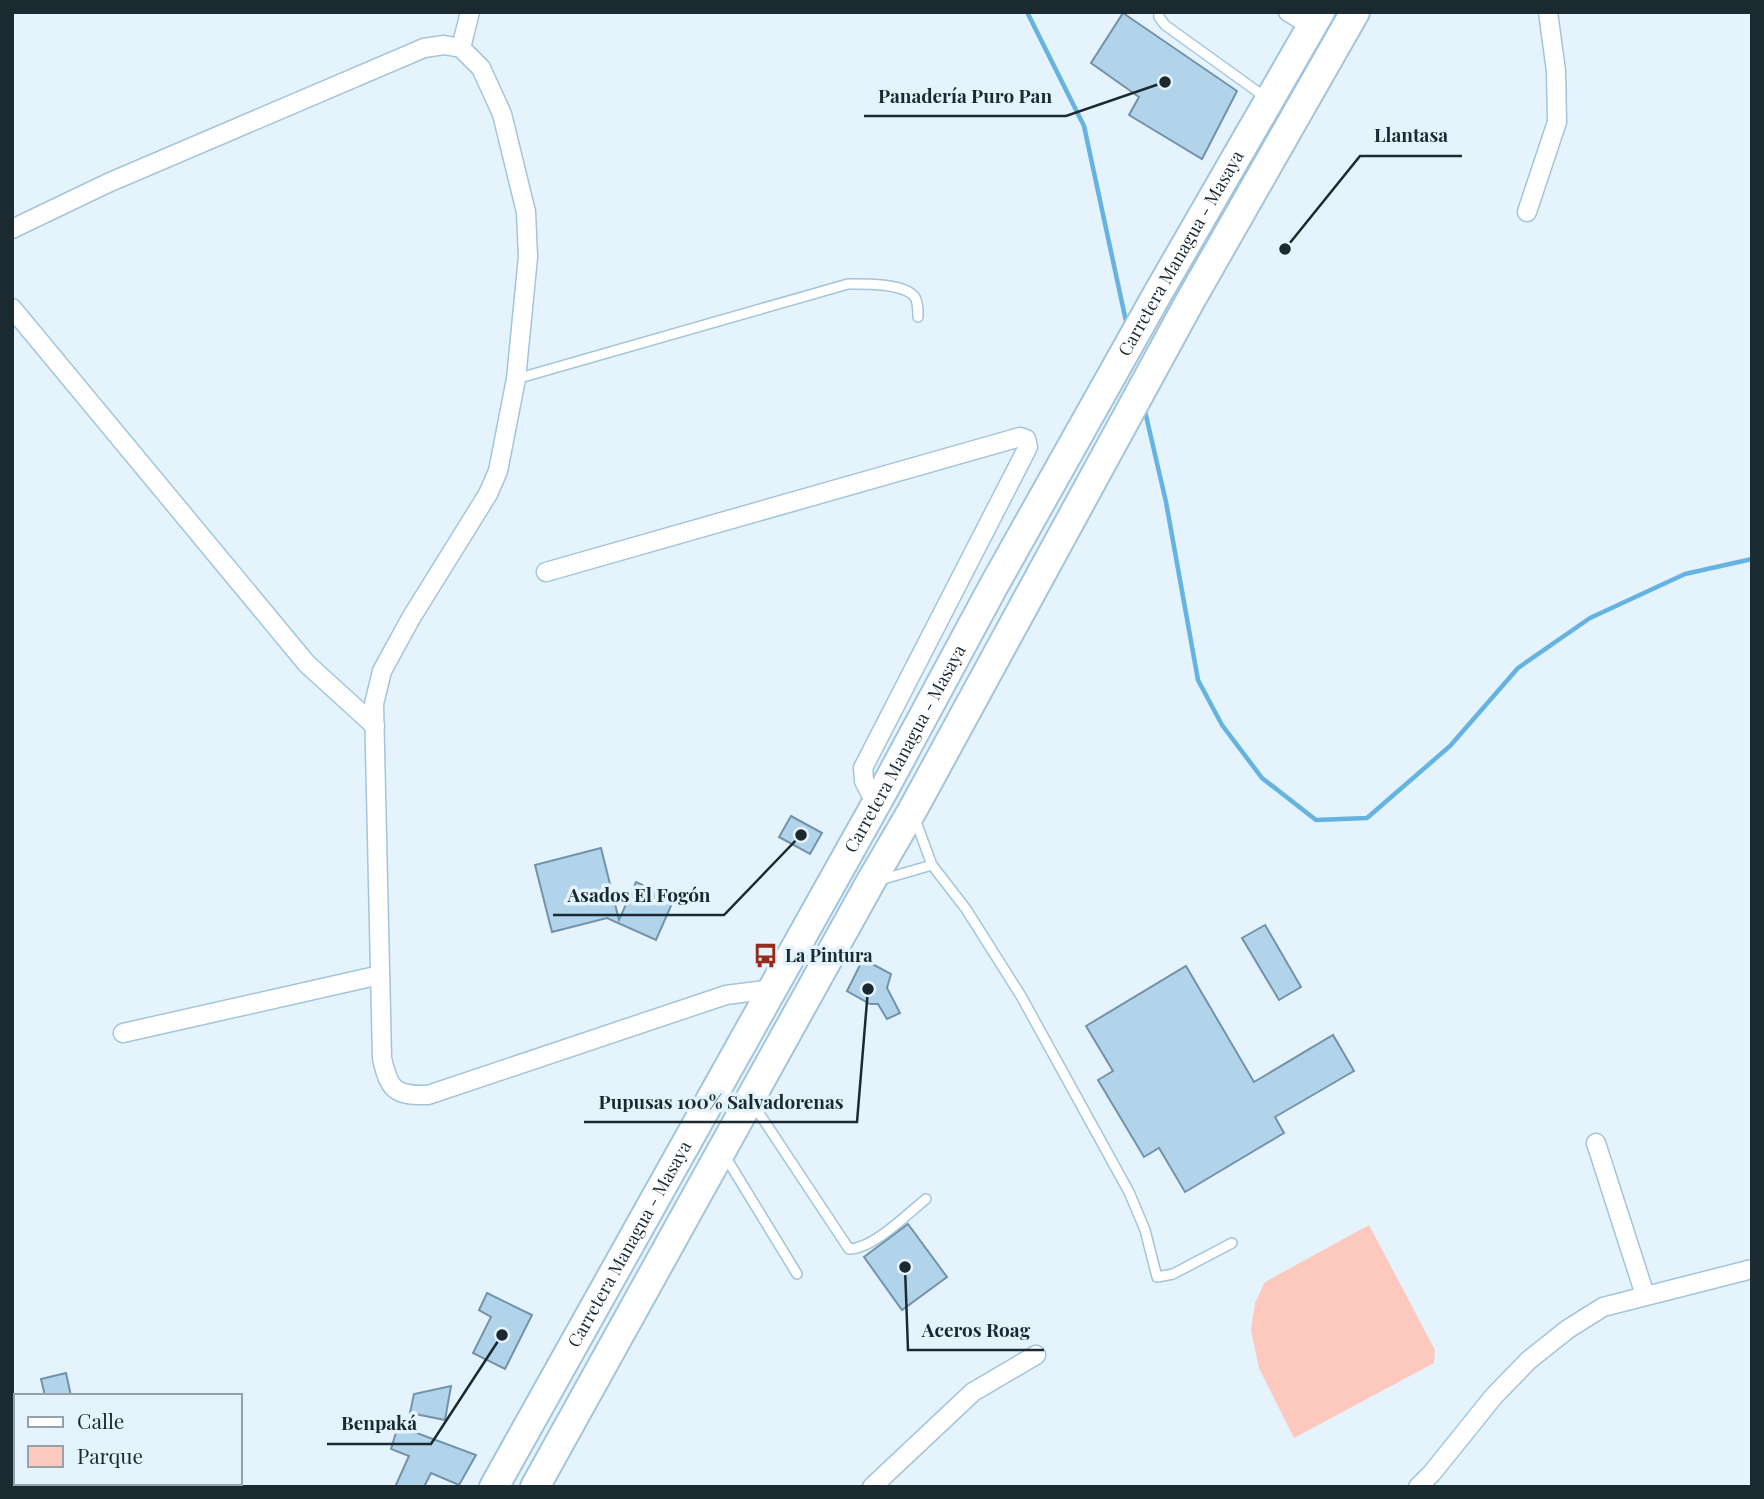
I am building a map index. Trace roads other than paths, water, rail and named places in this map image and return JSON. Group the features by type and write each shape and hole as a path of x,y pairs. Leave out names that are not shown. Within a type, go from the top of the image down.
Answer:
{"highway":[{"name":"Carretera Managua - Masaya","path":"535,1487 912,811 1166,346 1355,12"},
{"name":"Carretera Managua - Masaya","path":"494,1487 876,804 993,587 1269,101 1307,17"},
{"path":"912,811 902,800 899,786 929,708"},
{"path":"772,989 805,970 834,915 850,897 870,883"},
{"path":"556,1373 555,1383 560,1392 569,1397 580,1396 588,1390"},
{"path":"531,1421 539,1412 550,1410 561,1416 565,1427 562,1438"}],"street":[{"path":"461,47 470,12"},
{"path":"1527,212 1557,122 1556,71 1548,12"},
{"path":"12,229 108,183 424,48 444,45 461,47 481,68 502,114 526,212 528,257 516,379 498,471 488,494 411,618 382,671 374,705 382,1058 387,1079 399,1093 409,1096 428,1095 726,995 772,989"},
{"path":"12,308 307,664 374,726"},
{"path":"547,572 1020,437 1026,439 1028,447 863,768 864,781 876,804"},
{"path":"123,1033 380,975"},
{"path":"1596,1143 1645,1295"},
{"path":"1418,1487 1432,1474 1494,1396 1529,1360 1568,1329 1604,1307 1752,1269"},
{"path":"872,1487 973,1392 1036,1355"}],"lane":[{"path":"1159,12 1165,25 1269,101"},
{"path":"516,379 848,284 897,288 914,295 919,317"},
{"path":"912,811 932,865 966,909 1021,996 1129,1192 1145,1230 1157,1276 1173,1274 1232,1243"},
{"path":"870,883 932,865"},
{"path":"750,1100 849,1249 859,1249 870,1243 926,1199"},
{"path":"722,1151 797,1274"}],"waterway":[{"path":"1027,12 1084,126 1127,326"},
{"path":"1144,407 1166,502 1198,680 1222,725 1262,778 1316,820 1367,818 1450,746 1518,668 1590,618 1685,574 1752,559"}],"place":[{"name":"Panadería Puro Pan","path":"1165,82"},
{"name":"Llantasa","path":"1285,249"},
{"name":"Asados El Fogón","path":"801,835"},
{"name":"La Pintura","path":"765,956"},
{"name":"Pupusas 100% Salvadorenas","path":"868,989"},
{"name":"Aceros Roag","path":"905,1267"},
{"name":"Benpaká","path":"502,1335"}]}
